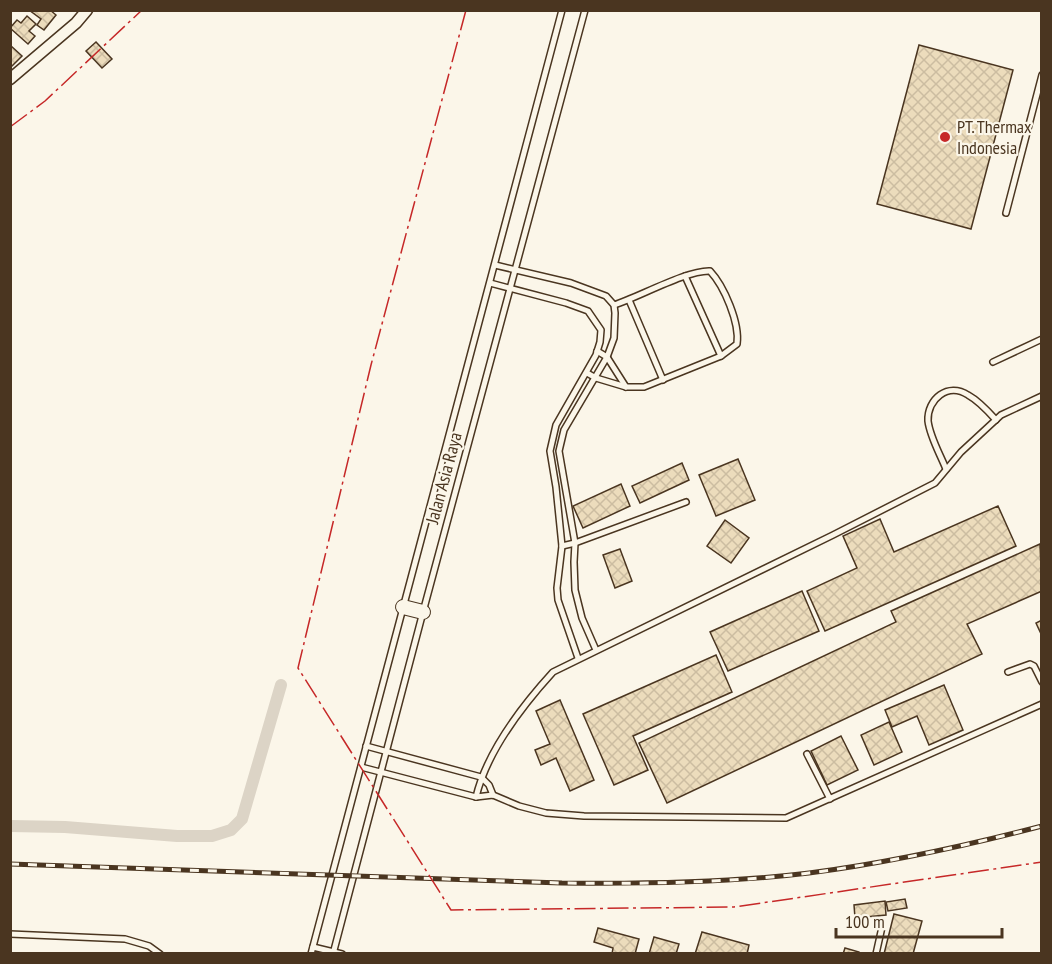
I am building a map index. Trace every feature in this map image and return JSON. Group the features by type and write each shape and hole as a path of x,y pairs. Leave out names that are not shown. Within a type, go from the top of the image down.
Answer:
{"street":[{"path":"10,79 76,23 87,10"},
{"path":"404,608 423,612"}],"lane":[{"name":"Jalan Asia Raya","path":"311,954 562,10"},
{"name":"Jalan Asia Raya","path":"334,952 585,10"},
{"path":"1006,213 1041,75"},
{"path":"495,265 571,283 606,296 614,305 614,338 607,357 564,430 559,450 575,543 575,590 582,618 596,650"},
{"path":"587,373 626,387 644,387 721,356 737,344 739,333 726,299 710,271 685,276 614,305"},
{"path":"685,276 721,356"},
{"path":"490,283 588,310 601,330 600,342 587,373 556,425 550,451 562,546 557,588 558,600 578,658"},
{"path":"629,300 663,380"},
{"path":"993,362 1041,339"},
{"path":"597,351 607,357 626,387"},
{"path":"946,469 928,422 929,408 934,398 942,392 966,393 996,420"},
{"path":"477,797 481,777 488,761 534,693 553,672 735,584 935,483 961,452 1001,415 1041,396"},
{"path":"562,546 686,502"},
{"path":"1008,672 1030,664 1034,666 1041,682"},
{"path":"361,766 477,797 493,795 519,806 546,813 584,816 786,818 1041,704"},
{"path":"366,746 481,777 489,785 493,795"},
{"path":"807,754 830,799"},
{"path":"876,954 882,927"},
{"path":"10,934 125,939 149,946 160,954"},
{"path":"313,947 342,954"}],"building":[{"path":"29,10 50,10 56,15 44,30 37,25 41,19"},
{"path":"27,16 36,24 29,31 35,36 28,44 10,28 17,20 21,23"},
{"path":"96,42 112,59 102,68 86,51"},
{"path":"10,45 22,56 10,68"},
{"name":"PT. Thermax Indonesia","path":"919,45 1013,70 971,229 877,204"},
{"path":"738,459 755,500 716,516 699,475"},
{"path":"682,463 689,480 640,503 632,486"},
{"path":"621,484 630,506 583,528 573,506"},
{"path":"998,506 1016,546 825,631 807,591 857,568 843,536 880,519 894,552"},
{"path":"725,520 749,538 731,563 707,546"},
{"path":"1040,544 1042,591 967,624 982,654 667,803 639,743 896,622 891,611"},
{"path":"620,549 632,581 615,588 603,555"},
{"path":"802,591 819,631 728,671 710,632"},
{"path":"1042,620 1042,636 1036,623"},
{"path":"716,655 732,692 633,736 648,770 614,785 583,714"},
{"path":"944,685 963,730 929,745 917,716 892,727 885,710"},
{"path":"560,700 594,780 570,791 556,758 541,765 535,750 550,744 536,711"},
{"path":"889,722 902,752 874,765 861,735"},
{"path":"841,736 858,770 827,785 811,751"},
{"path":"905,899 907,908 888,911 886,902"},
{"path":"885,901 886,915 855,918 854,905"},
{"path":"894,914 922,921 913,954 884,954"},
{"path":"598,928 639,939 635,954 612,954 613,948 594,942"},
{"path":"702,932 749,945 747,954 695,954"},
{"path":"654,937 679,944 676,954 649,954"},
{"path":"845,948 859,952 859,954 843,954"}],"waterway":[{"path":"10,826 65,827 177,836 212,836 231,830 242,819 281,685"}],"railway":[{"path":"10,864 562,883 686,882 747,879 838,869 926,853 1042,826"}],"power":[{"path":"10,127 45,101 142,10"},
{"path":"466,10 371,365 298,668 451,910 734,907 1042,862"}],"place":[{"name":"PT. Thermax Indonesia","path":"945,137"}]}
